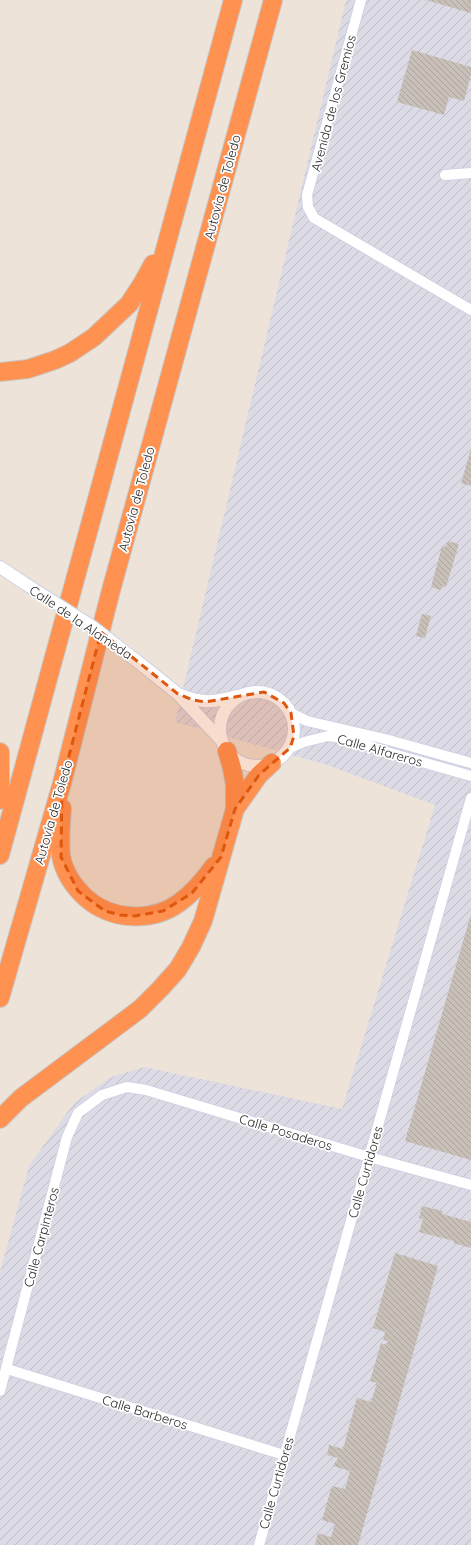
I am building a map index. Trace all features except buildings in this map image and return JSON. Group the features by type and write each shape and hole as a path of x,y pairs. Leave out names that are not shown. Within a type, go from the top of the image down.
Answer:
{"highway":[{"path":"0,855 233,0"},
{"name":"Autovía de Toledo","path":"0,998 62,783 110,594 273,0"},
{"path":"0,372 28,369 55,360 70,353 94,337 128,304 142,284 168,237"},
{"path":"0,1119 21,1098 140,1009 178,968 191,947 202,921 235,809 235,785 232,768 224,745"},
{"path":"0,752 0,800"},
{"path":"235,809 259,775 272,763"},
{"path":"62,783 61,857 68,876 78,891 93,904 105,911 120,915 135,916 149,915 163,911 178,904 192,893 205,879 221,857"}],"street":[{"name":"Avenida de los Gremios","path":"361,0 307,195 308,207 314,218 471,310"},
{"path":"445,175 471,173"},
{"name":"Calle de la Alameda","path":"0,567 93,627 142,665 178,694 224,745"},
{"path":"251,692 264,692 275,696 284,703 291,713 294,724 294,736 290,748 282,757 272,763 260,766 248,765 236,760 224,745 219,727 222,715 229,704 239,696 251,692"},
{"name":"Calle de la Alameda","path":"178,694 193,700 205,702 224,700 239,696"},
{"name":"Calle Alfareros","path":"291,713 307,721 385,739 471,763"},
{"name":"Calle Alfareros","path":"290,748 304,742 328,736 351,739 383,751 471,776"},
{"name":"Calle Curtidores","path":"259,1545 471,798"},
{"name":"Calle Posaderos","path":"102,1095 127,1087 146,1090 369,1157 471,1185"},
{"name":"Calle Carpinteros","path":"0,1391 67,1137 78,1113 102,1095"},
{"name":"Calle Barberos","path":"6,1369 284,1455"}],"highlighted area":[{"path":"101,632 178,694 193,700 205,702 264,692 284,703 291,713 294,736 290,748 259,775 235,809 221,857 192,893 163,911 135,916 120,915 105,911 78,891 61,857 62,783"}],"shaded area":[{"path":"346,0 471,0 471,1545 0,1545 0,1272 29,1166 74,1103 111,1077 144,1067 342,1109 435,805 327,765 175,722"}]}
